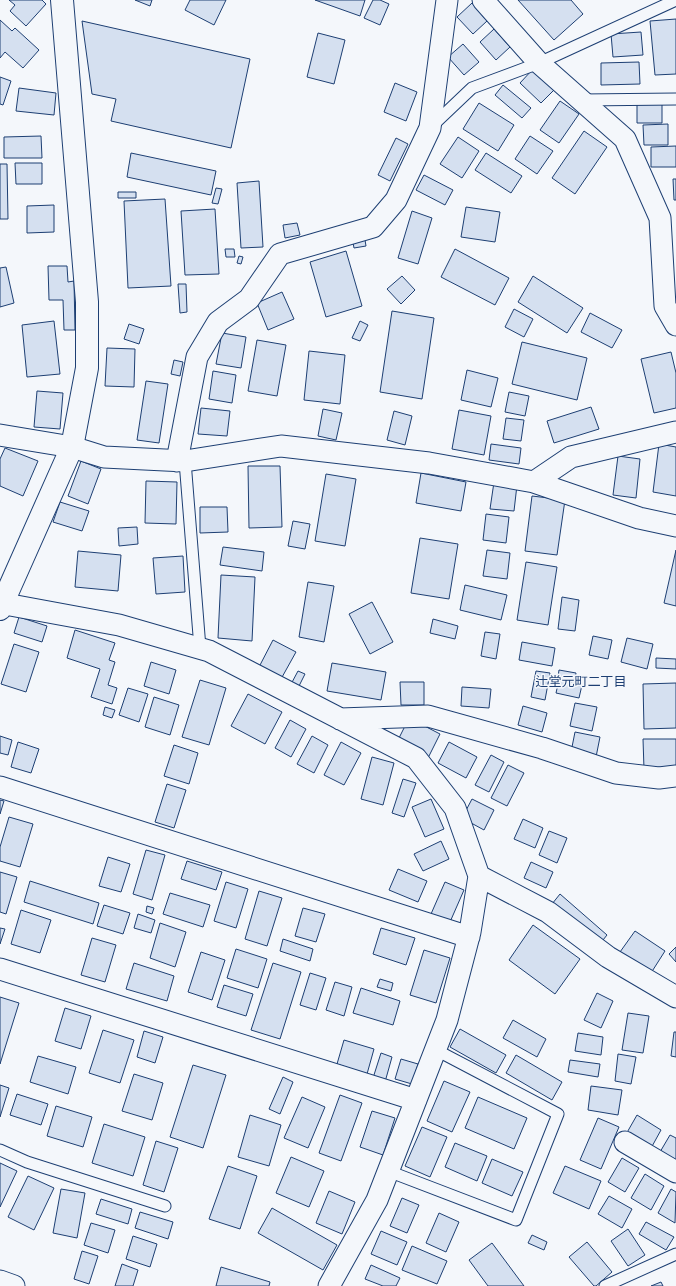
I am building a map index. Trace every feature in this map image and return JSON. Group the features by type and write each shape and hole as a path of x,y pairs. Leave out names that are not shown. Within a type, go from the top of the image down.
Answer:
{"street":[{"path":"62,0 87,302 87,368 72,447 1,605 119,625 209,651 416,758 455,808 479,876 469,937 447,1020 377,1200 329,1286"},
{"path":"181,461 197,357 218,322 248,299 280,254 373,227 396,200 430,128 448,0"},
{"path":"483,0 539,63 625,139 660,218 665,306 676,325"},
{"path":"534,482 571,457 676,432"},
{"path":"0,435 72,447 104,457 181,461 281,446 429,463 534,482 639,518 676,526"},
{"path":"340,719 428,716 542,748 616,773 659,778 676,776"},
{"path":"0,787 469,937"},
{"path":"479,876 548,912 608,957 676,997"},
{"path":"0,969 416,1100"},
{"path":"625,1142 676,1172"},
{"path":"0,1281 14,1286"}],"lane":[{"path":"430,128 472,88 539,63 676,0"},
{"path":"582,100 676,99"},
{"path":"181,461 200,648"},
{"path":"388,1171 516,1220 558,1114 436,1050"},
{"path":"0,1150 27,1162 165,1206"},
{"path":"605,1286 676,1254"}],"building":[{"path":"9,0 42,0 46,4 26,26 10,11 15,5"},
{"path":"135,0 152,0 150,6"},
{"path":"190,0 226,0 214,25 185,10"},
{"path":"315,0 365,0 360,16"},
{"path":"373,0 380,0 389,4 380,25 364,18"},
{"path":"518,0 571,0 583,14 554,40"},
{"path":"472,3 487,21 473,34 457,17"},
{"path":"676,19 676,74 655,75 650,21"},
{"path":"0,20 12,31 15,28 39,50 23,68 5,52 0,58"},
{"path":"82,21 250,59 231,148 111,121 116,99 92,94"},
{"path":"494,29 510,47 496,60 480,42"},
{"path":"641,32 643,55 613,57 611,34"},
{"path":"318,33 345,40 334,84 307,77"},
{"path":"463,44 479,62 464,75 448,57"},
{"path":"639,62 640,84 601,85 601,63"},
{"path":"533,69 555,89 541,103 520,83"},
{"path":"0,77 11,81 3,105 0,104"},
{"path":"395,83 417,92 406,121 384,112"},
{"path":"503,85 531,108 522,118 495,95"},
{"path":"19,88 56,93 54,115 16,111"},
{"path":"560,101 579,114 559,143 540,130"},
{"path":"662,102 662,123 637,123 637,103"},
{"path":"479,103 514,125 498,151 463,129"},
{"path":"668,124 668,145 644,145 643,125"},
{"path":"584,131 607,147 575,194 552,178"},
{"path":"41,136 42,158 4,158 4,137"},
{"path":"530,136 553,151 537,174 515,159"},
{"path":"458,137 479,151 462,178 440,164"},
{"path":"396,138 408,144 390,181 378,175"},
{"path":"676,146 676,167 651,167 651,147"},
{"path":"131,153 216,171 211,195 127,177"},
{"path":"486,153 522,176 511,193 475,170"},
{"path":"15,163 42,163 42,184 16,184"},
{"path":"0,164 7,164 8,219 0,219"},
{"path":"424,175 453,190 445,205 416,190"},
{"path":"673,179 676,179 676,200 674,200"},
{"path":"259,181 263,247 241,248 237,183"},
{"path":"216,188 222,189 218,204 212,203"},
{"path":"118,192 136,192 136,198 118,198"},
{"path":"165,199 171,286 128,288 124,201"},
{"path":"54,205 54,232 27,233 27,206"},
{"path":"466,207 500,212 495,242 461,237"},
{"path":"215,209 219,274 185,275 181,211"},
{"path":"412,211 432,218 418,264 398,258"},
{"path":"297,223 300,235 285,238 283,225"},
{"path":"364,234 366,246 354,248 352,237"},
{"path":"225,249 234,249 235,257 226,257"},
{"path":"455,249 509,278 495,305 441,277"},
{"path":"346,251 362,306 326,317 310,262"},
{"path":"239,256 243,257 241,264 237,263"},
{"path":"48,266 67,266 68,282 74,281 75,330 64,330 63,300 49,300"},
{"path":"6,267 14,303 0,307 0,268"},
{"path":"402,276 415,290 401,304 387,289"},
{"path":"533,276 583,308 567,333 518,302"},
{"path":"178,284 186,284 187,312 180,313"},
{"path":"282,292 294,319 268,330 257,303"},
{"path":"514,309 533,319 524,337 505,327"},
{"path":"392,311 434,318 422,399 380,392"},
{"path":"590,313 622,330 612,348 581,332"},
{"path":"54,321 60,374 27,377 22,325"},
{"path":"360,321 368,325 360,341 352,338"},
{"path":"129,324 144,329 139,344 124,339"},
{"path":"222,333 246,337 241,368 216,364"},
{"path":"257,340 286,345 277,396 248,391"},
{"path":"522,342 587,358 577,400 512,384"},
{"path":"107,348 135,349 134,387 105,386"},
{"path":"309,351 345,355 340,404 304,400"},
{"path":"671,352 676,373 676,408 654,413 641,359"},
{"path":"174,360 183,362 180,376 171,374"},
{"path":"467,370 498,378 491,407 461,400"},
{"path":"213,371 236,375 232,403 209,399"},
{"path":"146,381 168,384 159,443 137,440"},
{"path":"37,391 63,393 60,429 34,427"},
{"path":"509,392 529,396 525,416 505,412"},
{"path":"591,407 599,429 554,443 547,421"},
{"path":"201,408 230,411 227,436 198,434"},
{"path":"323,409 342,413 336,440 318,436"},
{"path":"459,410 491,416 484,455 452,449"},
{"path":"394,411 412,416 405,445 387,440"},
{"path":"506,418 524,420 521,441 503,439"},
{"path":"491,444 521,448 519,464 489,460"},
{"path":"659,444 676,447 676,496 653,492"},
{"path":"5,448 38,461 23,496 0,486 0,459"},
{"path":"618,456 640,459 636,498 613,495"},
{"path":"81,461 101,469 88,504 68,496"},
{"path":"248,466 280,466 282,527 249,528"},
{"path":"421,473 466,482 461,511 416,503"},
{"path":"326,474 356,479 345,546 315,541"},
{"path":"146,481 177,482 176,524 145,523"},
{"path":"494,482 517,485 514,511 490,509"},
{"path":"532,496 565,500 557,555 525,551"},
{"path":"60,502 89,511 82,531 53,522"},
{"path":"200,507 227,507 228,532 200,533"},
{"path":"486,514 509,517 506,543 483,540"},
{"path":"293,521 310,524 305,549 288,546"},
{"path":"137,527 138,544 119,546 118,528"},
{"path":"420,538 458,544 449,599 411,593"},
{"path":"223,547 264,552 262,571 220,565"},
{"path":"487,550 510,553 507,579 483,576"},
{"path":"676,550 676,606 664,603"},
{"path":"78,551 121,555 118,591 75,587"},
{"path":"183,556 185,592 156,594 153,558"},
{"path":"526,562 557,567 548,625 517,620"},
{"path":"221,575 255,577 252,641 218,638"},
{"path":"308,582 334,586 324,642 299,637"},
{"path":"465,585 507,595 501,620 460,610"},
{"path":"562,597 579,600 575,631 558,629"},
{"path":"372,602 393,642 370,654 349,614"},
{"path":"19,617 47,626 42,642 14,633"},
{"path":"433,619 458,626 455,639 430,633"},
{"path":"75,630 115,643 109,660 115,662 108,685 117,688 112,704 91,697 100,669 67,658"},
{"path":"485,632 500,634 496,659 481,656"},
{"path":"593,636 612,640 608,659 589,655"},
{"path":"627,638 653,644 647,669 621,662"},
{"path":"273,640 296,652 281,679 259,667"},
{"path":"522,642 555,648 552,666 519,660"},
{"path":"14,644 39,652 26,692 1,684"},
{"path":"656,658 676,659 676,669 656,668"},
{"path":"151,662 176,670 169,694 144,686"},
{"path":"332,663 386,672 381,700 327,691"},
{"path":"559,670 576,673 575,680 558,677"},
{"path":"298,671 305,674 297,690 290,686"},
{"path":"536,671 550,673 545,700 531,697"},
{"path":"200,680 226,688 209,745 182,737"},
{"path":"559,680 582,685 579,698 556,693"},
{"path":"400,682 424,682 424,705 401,705"},
{"path":"676,683 676,728 644,729 643,684"},
{"path":"462,687 491,689 489,708 461,706"},
{"path":"128,688 148,694 139,722 119,715"},
{"path":"248,694 282,712 265,744 231,726"},
{"path":"154,697 179,705 170,735 145,727"},
{"path":"575,703 597,707 592,731 570,726"},
{"path":"523,706 547,713 542,732 518,725"},
{"path":"105,707 115,710 112,718 103,715"},
{"path":"409,718 440,734 428,758 397,742"},
{"path":"290,720 306,729 291,757 275,748"},
{"path":"575,732 600,737 596,757 571,752"},
{"path":"0,736 12,740 8,755 0,753"},
{"path":"312,736 328,745 314,773 297,764"},
{"path":"643,739 676,739 676,768 644,769"},
{"path":"18,742 39,749 31,773 11,767"},
{"path":"341,742 361,753 344,785 324,775"},
{"path":"449,742 477,757 466,778 438,763"},
{"path":"174,745 198,753 189,784 164,776"},
{"path":"491,755 504,762 489,792 475,785"},
{"path":"372,757 394,763 383,805 361,799"},
{"path":"508,765 524,773 507,806 491,798"},
{"path":"403,779 416,783 404,817 392,813"},
{"path":"167,784 186,790 174,828 155,822"},
{"path":"431,799 444,829 425,837 412,807"},
{"path":"472,799 494,810 484,830 462,818"},
{"path":"0,800 4,801 0,814"},
{"path":"9,817 33,824 20,867 0,861 0,847"},
{"path":"523,819 543,828 535,848 514,839"},
{"path":"549,831 567,838 557,863 539,855"},
{"path":"441,841 449,859 423,871 414,854"},
{"path":"146,850 165,855 152,900 133,894"},
{"path":"108,857 130,864 121,892 99,886"},
{"path":"187,861 222,872 216,890 181,879"},
{"path":"531,862 553,872 546,888 524,878"},
{"path":"398,869 427,881 418,902 389,890"},
{"path":"0,872 17,877 6,914 0,912"},
{"path":"30,881 99,903 93,924 24,902"},
{"path":"226,882 248,889 236,928 214,921"},
{"path":"445,882 464,890 450,922 431,914"},
{"path":"259,891 282,898 267,946 245,939"},
{"path":"170,893 210,905 203,927 163,914"},
{"path":"560,894 607,935 599,945 552,904"},
{"path":"104,905 130,913 123,934 97,926"},
{"path":"147,906 154,908 152,914 146,912"},
{"path":"303,908 325,914 316,942 295,936"},
{"path":"21,910 51,920 40,953 11,944"},
{"path":"138,914 155,920 151,933 134,928"},
{"path":"160,923 186,932 175,967 150,958"},
{"path":"533,925 580,959 555,994 509,960"},
{"path":"0,928 5,929 0,944"},
{"path":"381,928 415,938 406,965 373,954"},
{"path":"635,931 665,951 651,973 620,952"},
{"path":"92,938 116,945 105,982 81,975"},
{"path":"283,939 313,949 310,961 280,951"},
{"path":"676,947 676,962 669,954"},
{"path":"236,949 267,959 258,988 227,978"},
{"path":"424,950 450,958 436,1003 410,995"},
{"path":"201,952 225,960 212,1000 188,992"},
{"path":"134,963 174,976 167,1001 126,989"},
{"path":"273,963 301,972 280,1039 251,1030"},
{"path":"310,973 326,978 316,1010 300,1005"},
{"path":"380,979 393,983 391,991 377,987"},
{"path":"335,982 352,987 344,1016 326,1010"},
{"path":"224,985 253,994 246,1016 217,1007"},
{"path":"361,988 400,1001 393,1025 353,1013"},
{"path":"597,993 613,1001 601,1028 584,1020"},
{"path":"0,997 19,1003 0,1064"},
{"path":"65,1008 91,1016 81,1049 55,1041"},
{"path":"628,1013 649,1016 643,1053 622,1050"},
{"path":"513,1020 546,1039 537,1057 503,1038"},
{"path":"460,1029 506,1055 496,1073 450,1047"},
{"path":"103,1030 134,1040 120,1083 89,1073"},
{"path":"144,1031 163,1037 155,1063 137,1057"},
{"path":"674,1032 676,1032 676,1057 671,1056"},
{"path":"578,1033 603,1037 601,1055 575,1051"},
{"path":"344,1040 374,1049 367,1074 337,1064"},
{"path":"381,1053 392,1057 385,1082 373,1078"},
{"path":"618,1054 636,1057 631,1084 615,1081"},
{"path":"516,1055 562,1082 552,1100 506,1073"},
{"path":"38,1056 76,1067 68,1094 30,1082"},
{"path":"401,1059 418,1064 412,1084 395,1079"},
{"path":"570,1060 600,1064 598,1077 568,1072"},
{"path":"193,1065 226,1075 203,1148 170,1137"},
{"path":"134,1074 163,1083 152,1120 122,1111"},
{"path":"283,1077 293,1082 280,1114 269,1109"},
{"path":"444,1081 470,1092 452,1132 427,1121"},
{"path":"0,1085 9,1088 0,1117"},
{"path":"591,1086 622,1090 618,1115 588,1110"},
{"path":"17,1094 48,1104 41,1125 10,1115"},
{"path":"340,1095 362,1103 341,1161 319,1153"},
{"path":"302,1097 325,1107 308,1148 284,1138"},
{"path":"478,1097 527,1118 514,1149 465,1128"},
{"path":"56,1106 92,1117 83,1147 47,1136"},
{"path":"372,1111 395,1118 383,1155 360,1147"},
{"path":"250,1115 281,1125 269,1166 238,1157"},
{"path":"637,1115 661,1130 650,1150 625,1136"},
{"path":"598,1118 619,1127 601,1169 580,1160"},
{"path":"104,1124 145,1137 133,1176 92,1163"},
{"path":"422,1127 447,1137 430,1177 405,1166"},
{"path":"670,1135 676,1138 676,1161 660,1152"},
{"path":"156,1141 178,1148 164,1192 143,1185"},
{"path":"455,1143 487,1156 477,1181 445,1167"},
{"path":"291,1157 324,1171 309,1207 276,1193"},
{"path":"622,1158 639,1168 625,1192 608,1182"},
{"path":"492,1159 523,1172 512,1196 482,1183"},
{"path":"0,1163 17,1171 0,1207"},
{"path":"228,1166 257,1176 240,1229 209,1219"},
{"path":"565,1166 601,1181 589,1209 553,1193"},
{"path":"645,1174 664,1186 651,1210 631,1198"},
{"path":"28,1176 54,1188 34,1230 8,1217"},
{"path":"61,1189 85,1193 77,1238 53,1233"},
{"path":"671,1189 676,1192 675,1223 658,1213"},
{"path":"329,1191 355,1202 342,1234 316,1223"},
{"path":"609,1196 632,1209 622,1228 598,1214"},
{"path":"402,1198 419,1205 407,1233 390,1226"},
{"path":"101,1199 132,1209 128,1224 96,1214"},
{"path":"272,1208 337,1245 323,1270 258,1233"},
{"path":"140,1212 173,1222 168,1239 135,1228"},
{"path":"439,1213 459,1222 446,1252 426,1243"},
{"path":"646,1222 674,1237 666,1250 639,1234"},
{"path":"91,1223 115,1230 108,1253 84,1245"},
{"path":"628,1229 645,1255 628,1266 611,1241"},
{"path":"381,1231 407,1242 397,1265 371,1254"},
{"path":"532,1235 547,1242 544,1250 528,1243"},
{"path":"133,1236 157,1244 150,1267 126,1259"},
{"path":"587,1242 612,1272 596,1286 594,1286 569,1257"},
{"path":"492,1243 524,1286 488,1286 469,1260"},
{"path":"412,1246 447,1261 437,1284 402,1270"},
{"path":"82,1251 98,1256 89,1284 74,1279"},
{"path":"122,1264 138,1270 133,1286 115,1286"},
{"path":"371,1265 400,1278 396,1286 383,1286 365,1279"},
{"path":"221,1267 270,1282 269,1286 216,1286"},
{"path":"661,1282 663,1286 651,1286"}],"district":[{"name":"辻堂元町二丁目","path":"581,681"}]}
